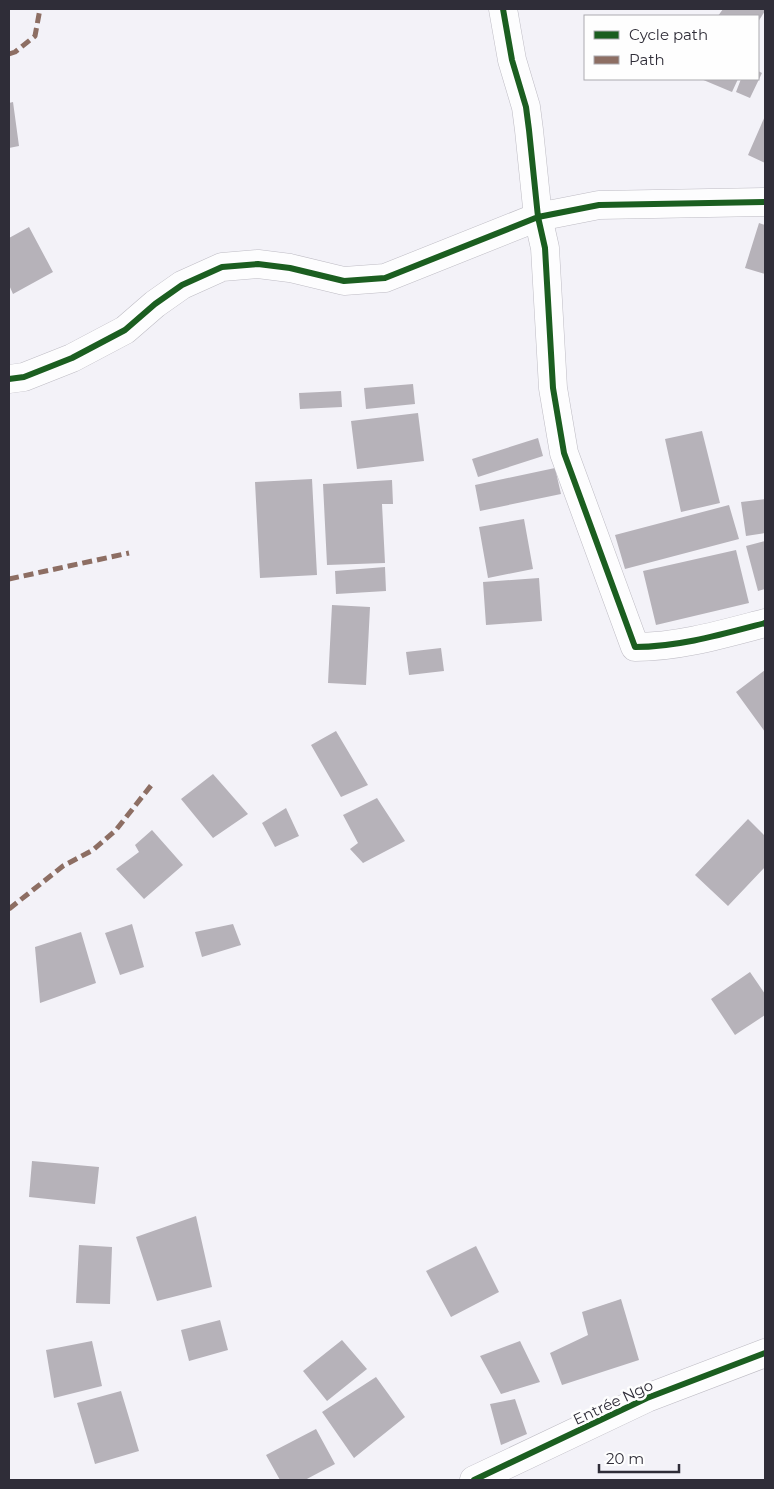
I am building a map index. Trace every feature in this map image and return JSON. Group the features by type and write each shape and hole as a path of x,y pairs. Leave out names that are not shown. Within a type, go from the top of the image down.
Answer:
{"street":[{"path":"503,9 512,60 526,107 538,218 545,248 553,388 564,453 635,647 659,647 765,623"},
{"path":"9,379 24,377 72,358 125,330 155,304 182,285 222,267 258,264 290,268 344,281 386,278 538,218 599,205 765,202"},
{"name":"Entrée Ngo","path":"474,1480 647,1398 765,1353"}],"building":[{"path":"723,9 765,9 759,20 759,15 719,15"},
{"path":"703,80 738,80 732,92"},
{"path":"741,80 759,80 750,98 736,92"},
{"path":"13,102 19,146 9,148 9,103"},
{"path":"765,116 765,163 748,155"},
{"path":"759,223 765,225 765,274 745,268"},
{"path":"29,227 53,272 13,294 9,285 9,238"},
{"path":"413,384 415,404 366,409 364,388"},
{"path":"341,391 342,407 300,409 299,393"},
{"path":"418,413 424,461 357,469 351,421"},
{"path":"702,431 720,503 681,512 665,439"},
{"path":"538,438 543,456 478,477 472,459"},
{"path":"555,468 561,494 480,511 475,485"},
{"path":"312,479 317,575 260,578 255,482"},
{"path":"392,480 393,504 382,504 385,563 327,565 323,484"},
{"path":"765,499 765,533 746,536 741,502"},
{"path":"729,505 739,539 625,569 615,535"},
{"path":"524,519 533,569 488,578 479,527"},
{"path":"765,541 765,589 758,591 746,546"},
{"path":"736,550 749,603 656,625 643,571"},
{"path":"385,567 386,591 336,594 335,571"},
{"path":"539,578 542,621 486,625 483,582"},
{"path":"332,605 370,607 366,685 328,683"},
{"path":"441,648 444,671 409,675 406,652"},
{"path":"765,670 765,732 736,692"},
{"path":"336,731 368,785 341,797 311,745"},
{"path":"213,774 248,814 213,838 181,799"},
{"path":"377,798 405,841 363,863 350,849 358,843 343,815"},
{"path":"286,808 299,836 275,847 262,823"},
{"path":"748,819 765,836 765,867 728,906 695,875"},
{"path":"152,830 183,865 144,899 116,869 139,852 135,845"},
{"path":"132,924 144,967 120,975 105,933"},
{"path":"233,924 241,945 202,957 195,932"},
{"path":"81,932 96,983 40,1003 35,947"},
{"path":"750,972 765,994 765,1015 735,1035 711,999"},
{"path":"32,1161 99,1167 95,1204 29,1197"},
{"path":"196,1216 212,1287 157,1301 136,1237"},
{"path":"79,1245 112,1247 110,1304 76,1303"},
{"path":"476,1246 499,1292 451,1317 426,1271"},
{"path":"621,1299 639,1360 562,1385 550,1353 588,1335 582,1312"},
{"path":"220,1320 228,1350 189,1361 181,1330"},
{"path":"342,1340 367,1369 327,1401 303,1371"},
{"path":"92,1341 102,1386 54,1398 46,1350"},
{"path":"520,1341 540,1382 501,1394 480,1356"},
{"path":"376,1377 405,1417 354,1458 322,1412"},
{"path":"121,1391 139,1451 95,1464 77,1403"},
{"path":"515,1399 527,1434 501,1445 490,1404"},
{"path":"316,1429 335,1464 305,1480 280,1480 266,1455"}],"marked path":[{"path":"9,54 15,52 35,36 40,9"},
{"path":"9,579 129,553"},
{"path":"9,909 63,866 93,850 116,830 153,783"}],"cycle path":[{"path":"503,9 512,60 526,107 538,217 545,248 553,388 564,453 635,647 668,645 765,623"},
{"path":"9,379 24,377 72,358 125,330 155,304 182,285 222,267 258,264 290,268 344,281 385,278 538,217 599,205 765,202"},
{"path":"474,1480 647,1398 765,1353"}]}
